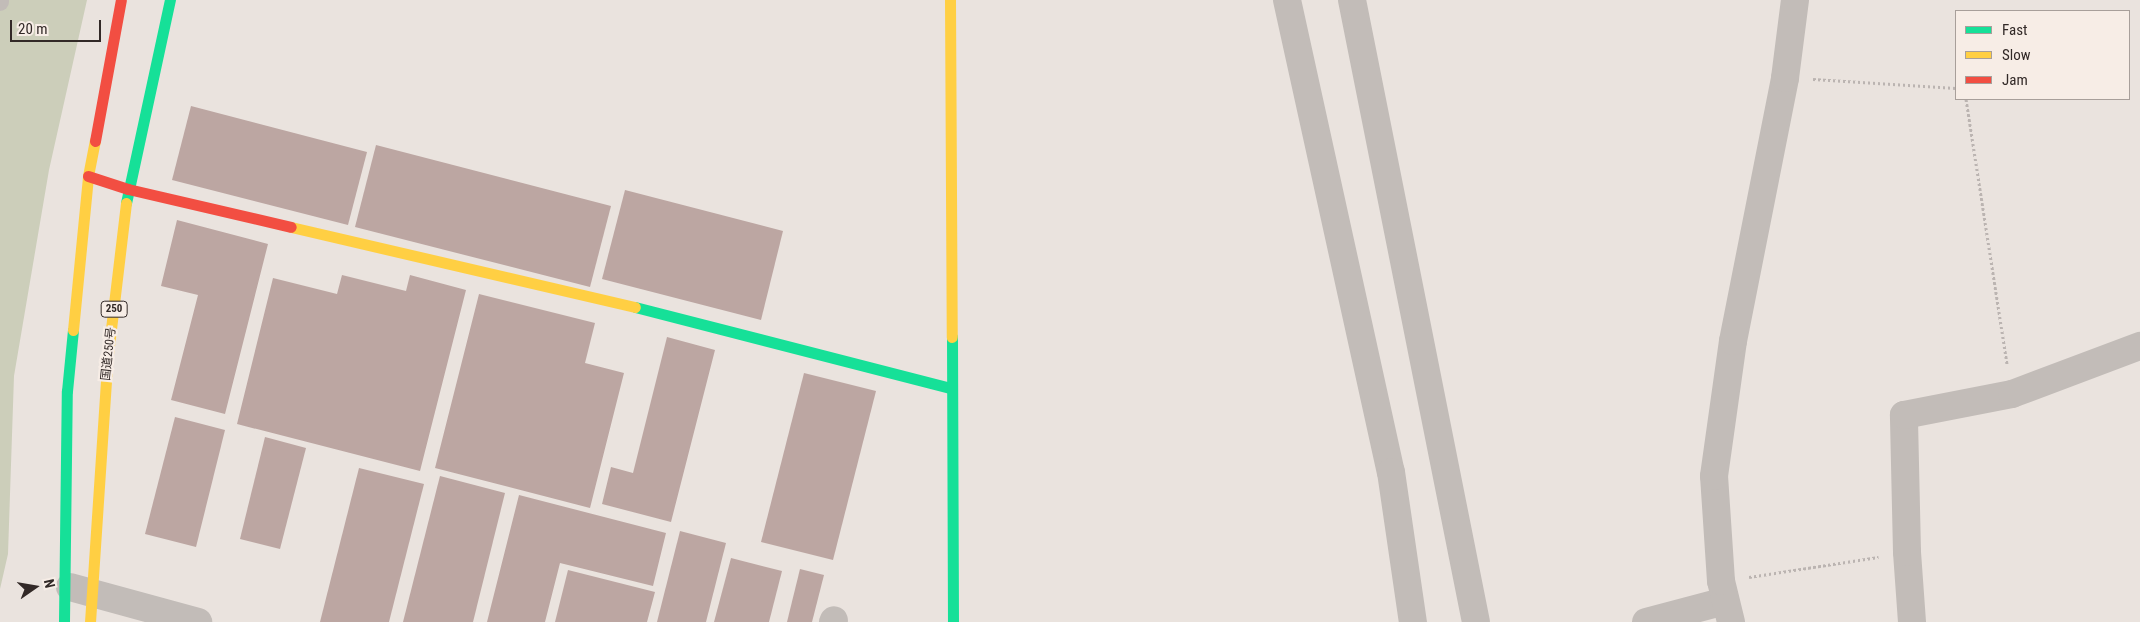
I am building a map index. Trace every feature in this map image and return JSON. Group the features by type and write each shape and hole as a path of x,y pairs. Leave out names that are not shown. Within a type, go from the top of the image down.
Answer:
{"main road":[{"path":"64,622 67,391 88,176 122,0"},
{"name":"国道250号","path":"90,622 90,591 108,354 128,189 170,0"},
{"path":"950,0 953,622"},
{"path":"88,176 128,189 702,323 951,388"}],"street":[{"path":"1287,0 1391,472 1413,622"},
{"path":"1352,0 1476,622"},
{"path":"1646,622 1726,601 1714,476 1733,341 1785,78 1795,0"},
{"path":"1912,622 1907,552 1904,415 2012,394 2140,346"},
{"path":"64,586 90,591 198,622"}],"path":[{"path":"1785,78 1955,88"},
{"path":"1966,100 2012,394"},
{"path":"1726,601 1907,552"}],"green space":[{"path":"0,0 87,0 49,170 14,376 8,554 0,589"}],"building":[{"path":"191,106 367,152 348,225 172,180"},
{"path":"376,145 611,206 590,287 355,227"},
{"path":"625,190 783,231 761,320 602,279"},
{"path":"177,220 268,244 225,414 171,400 198,295 161,286"},
{"path":"342,275 406,291 410,275 466,290 420,471 237,424 273,278 337,294"},
{"path":"479,294 595,323 585,363 624,373 590,508 435,468"},
{"path":"667,337 715,350 671,522 602,504 611,467 633,473"},
{"path":"804,373 876,391 833,560 761,542"},
{"path":"175,417 225,430 196,547 145,534"},
{"path":"265,437 306,448 280,549 240,539"},
{"path":"359,468 424,484 389,622 320,622"},
{"path":"440,476 505,493 473,622 403,622"},
{"path":"519,495 666,533 653,586 560,563 545,622 487,622"},
{"path":"680,531 726,543 706,622 657,622"},
{"path":"731,558 782,571 769,622 714,622"},
{"path":"800,569 824,575 812,622 787,622"},
{"path":"568,570 655,592 647,622 555,622"}],"traffic: fast":[{"path":"126,203 170,0"},
{"path":"635,307 951,388"},
{"path":"64,622 67,391 73,330"},
{"path":"952,337 953,622"}],"traffic: slow":[{"path":"950,0 952,337"},
{"path":"73,330 88,176 95,141"},
{"path":"90,622 108,354 126,203"},
{"path":"291,227 635,307"}],"traffic: jam":[{"path":"95,141 121,0"},
{"path":"88,176 128,189 291,227"}]}
